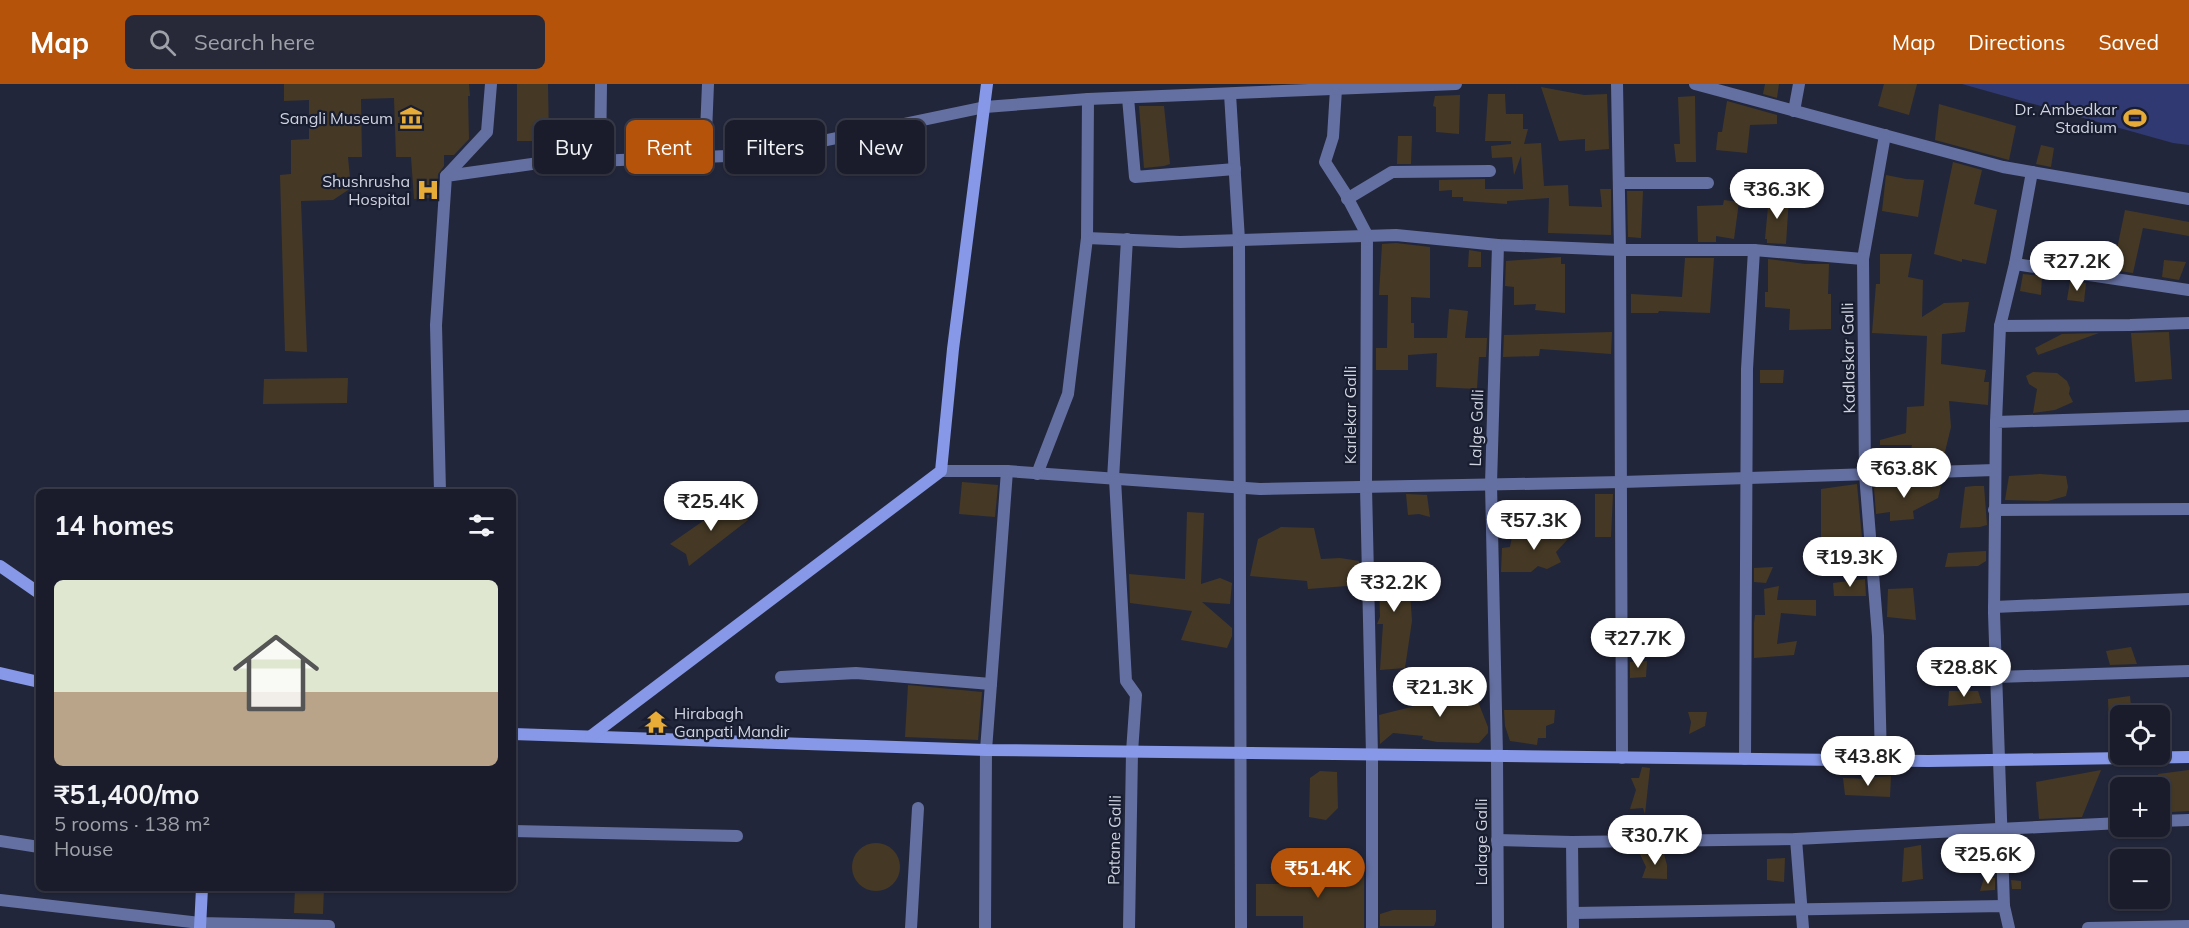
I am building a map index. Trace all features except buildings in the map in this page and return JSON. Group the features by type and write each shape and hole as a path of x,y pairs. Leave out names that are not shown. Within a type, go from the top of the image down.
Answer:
{"street":[{"path":"440,489 436,325 446,176 487,132 491,84"},
{"path":"601,84 601,120"},
{"path":"707,120 708,84"},
{"path":"941,471 953,349 987,84"},
{"path":"713,157 755,155 985,107 1128,98 1176,90 1230,94 1280,88 1336,89 1456,84"},
{"path":"1617,84 1622,482 1622,758"},
{"path":"1695,84 2003,167 2189,199"},
{"path":"1794,111 1799,84"},
{"name":"Karlekar Galli","path":"1336,89 1333,137 1324,162 1367,235 1366,487 1372,755 1372,928"},
{"path":"1230,94 1239,240 1241,928"},
{"path":"1128,98 1135,177 1235,169"},
{"path":"1037,474 1068,394 1087,238 1088,99"},
{"name":"Kadlaskar Galli","path":"1881,761 1878,636 1865,474 1863,259 1885,135"},
{"path":"446,176 534,164"},
{"path":"1347,199 1392,172 1490,171"},
{"path":"2009,928 2004,906 1994,607 1996,422 2000,326 2015,264 2032,172"},
{"path":"1619,183 1708,183"},
{"path":"1087,238 1180,242 1396,235 1498,245 1620,250 1754,250 1863,259"},
{"name":"Patane Galli","path":"1127,239 1114,479 1126,681 1136,695 1132,752 1129,928"},
{"name":"Lalge Galli","path":"1497,756 1491,484 1498,245"},
{"path":"1745,759 1747,369 1754,250"},
{"path":"2015,264 2189,290"},
{"path":"2000,326 2189,323"},
{"path":"1996,422 2189,416"},
{"path":"591,736 941,471 1007,471 1240,488 1622,482 1995,470"},
{"path":"985,928 986,750 1007,471"},
{"path":"1994,510 2189,508"},
{"path":"0,566 36,591"},
{"path":"1994,607 2189,598"},
{"path":"1996,677 2189,671"},
{"path":"0,673 36,681"},
{"path":"781,677 856,673 991,684"},
{"path":"516,735 986,750 1132,752 1881,761 2189,757"},
{"name":"Lalage Galli","path":"1497,756 1498,928"},
{"path":"911,928 918,808"},
{"path":"2170,821 2189,820"},
{"path":"1497,840 1572,842 1796,839 2110,824"},
{"path":"516,831 737,836"},
{"path":"1796,839 1803,928"},
{"path":"0,841 36,847"},
{"path":"1572,842 1573,928"},
{"path":"200,925 202,891"},
{"path":"0,900 200,925 329,926"},
{"path":"1573,913 2004,906"},
{"path":"2088,928 2189,926"}],"shaded area":[{"name":"Dr. Ambedkar Stadium","path":"1962,84 2189,84 2189,145 2173,143"}],"place":[{"name":"Sangli Museum","path":"411,118"},
{"name":"Dr. Ambedkar Stadium","path":"2135,118"},
{"name":"Shushrusha Hospital","path":"428,190"},
{"name":"Hirabagh Ganpati Mandir","path":"656,722"}]}
